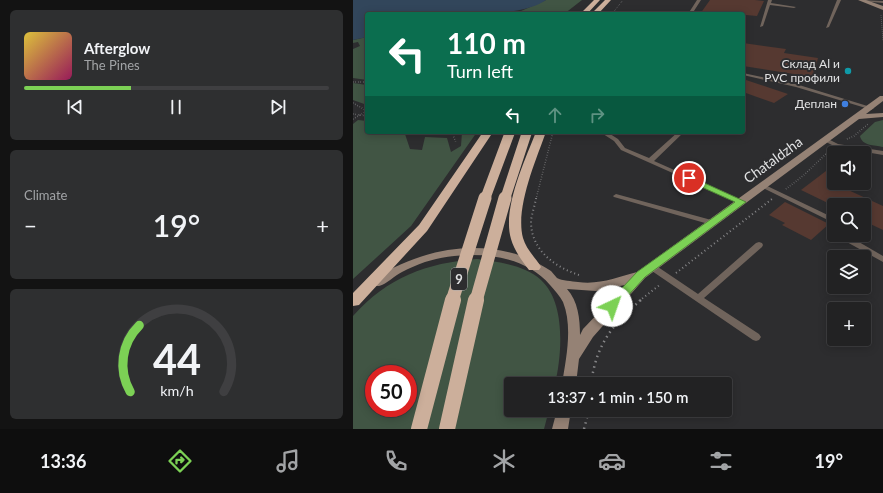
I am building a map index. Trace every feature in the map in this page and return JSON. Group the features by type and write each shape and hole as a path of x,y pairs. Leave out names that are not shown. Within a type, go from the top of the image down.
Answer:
{"highway":[{"path":"584,12 597,0"},
{"path":"596,12 608,0"},
{"path":"599,12 601,7"},
{"path":"354,302 423,228 487,134"},
{"name":"9","path":"419,429 432,374 479,215 510,134"},
{"name":"9","path":"447,429 480,279 499,212 526,134"},
{"path":"534,267 521,248 516,235 515,222 530,161 540,134"}],"main road":[{"path":"861,0 883,8"},
{"name":"Chataldzha","path":"572,359 588,333 641,275 883,99"},
{"path":"859,117 881,115"},
{"path":"354,302 395,269 420,259 450,253 477,251 502,254 518,259 534,267 553,281 565,295 571,309 573,320 570,377"},
{"name":"Chataldzha","path":"553,281 567,285 596,288 608,287 641,275"},
{"path":"559,429 562,417"}],"street":[{"path":"861,0 883,2"}],"lane":[{"path":"691,12 699,0"},
{"path":"827,27 839,0"},
{"path":"761,26 769,2 794,6"},
{"path":"745,74 797,86 871,108"},
{"path":"606,134 616,140 623,149 742,202"},
{"path":"650,161 679,134"},
{"path":"826,140 836,145 883,153"},
{"path":"763,186 827,218"},
{"path":"616,196 712,223"},
{"path":"851,242 883,259"},
{"path":"699,298 759,245"},
{"path":"652,267 756,337"}],"path":[{"path":"614,12 623,0"},
{"path":"881,25 883,41"},
{"path":"353,82 365,82"},
{"path":"353,103 365,110"},
{"path":"353,119 365,112"},
{"path":"353,114 365,116"},
{"path":"592,377 594,359 612,328 624,313 804,175 836,145 855,136 881,115"},
{"path":"453,134 456,144"},
{"path":"552,134 530,224 534,241 548,259 561,269 581,276"},
{"path":"584,429 587,417"}],"green space":[{"path":"546,0 582,0 567,12 513,12 521,11"},
{"path":"365,37 365,80 353,78 353,49 360,46 358,42 353,43 353,40"},
{"path":"353,83 365,85 365,104 353,100"},
{"path":"358,120 365,121 365,134 405,134 410,149 422,150 425,137 447,138 451,152 461,146 462,134 476,134 411,226 353,279 353,124"},
{"path":"883,120 883,147 863,142 860,136 875,122"},
{"path":"477,259 511,265 535,275 549,290 555,302 560,329 559,358 556,377 504,377 504,417 547,417 544,429 353,429 353,316 380,291 394,282 409,274 441,264"}],"water":[{"path":"353,0 546,0 532,7 503,12 365,12 365,37 353,40"}],"building":[{"path":"710,0 764,1 757,16 745,15 745,12 701,12"},
{"path":"745,43 786,49 784,53 818,58 813,77 745,66"},
{"path":"745,80 788,94 774,103 745,93"},
{"path":"826,171 827,190 848,190 866,198 827,198 827,203 801,190"},
{"path":"871,200 883,206 883,230 871,224"},
{"path":"785,202 827,223 827,226 811,240 782,225 785,223 769,215"}],"place":[{"name":"Склад Al и PVC профили","path":"848,71"},
{"name":"Деплан","path":"845,104"}],"route":[{"path":"612,306 641,275 742,202 689,178"}]}
